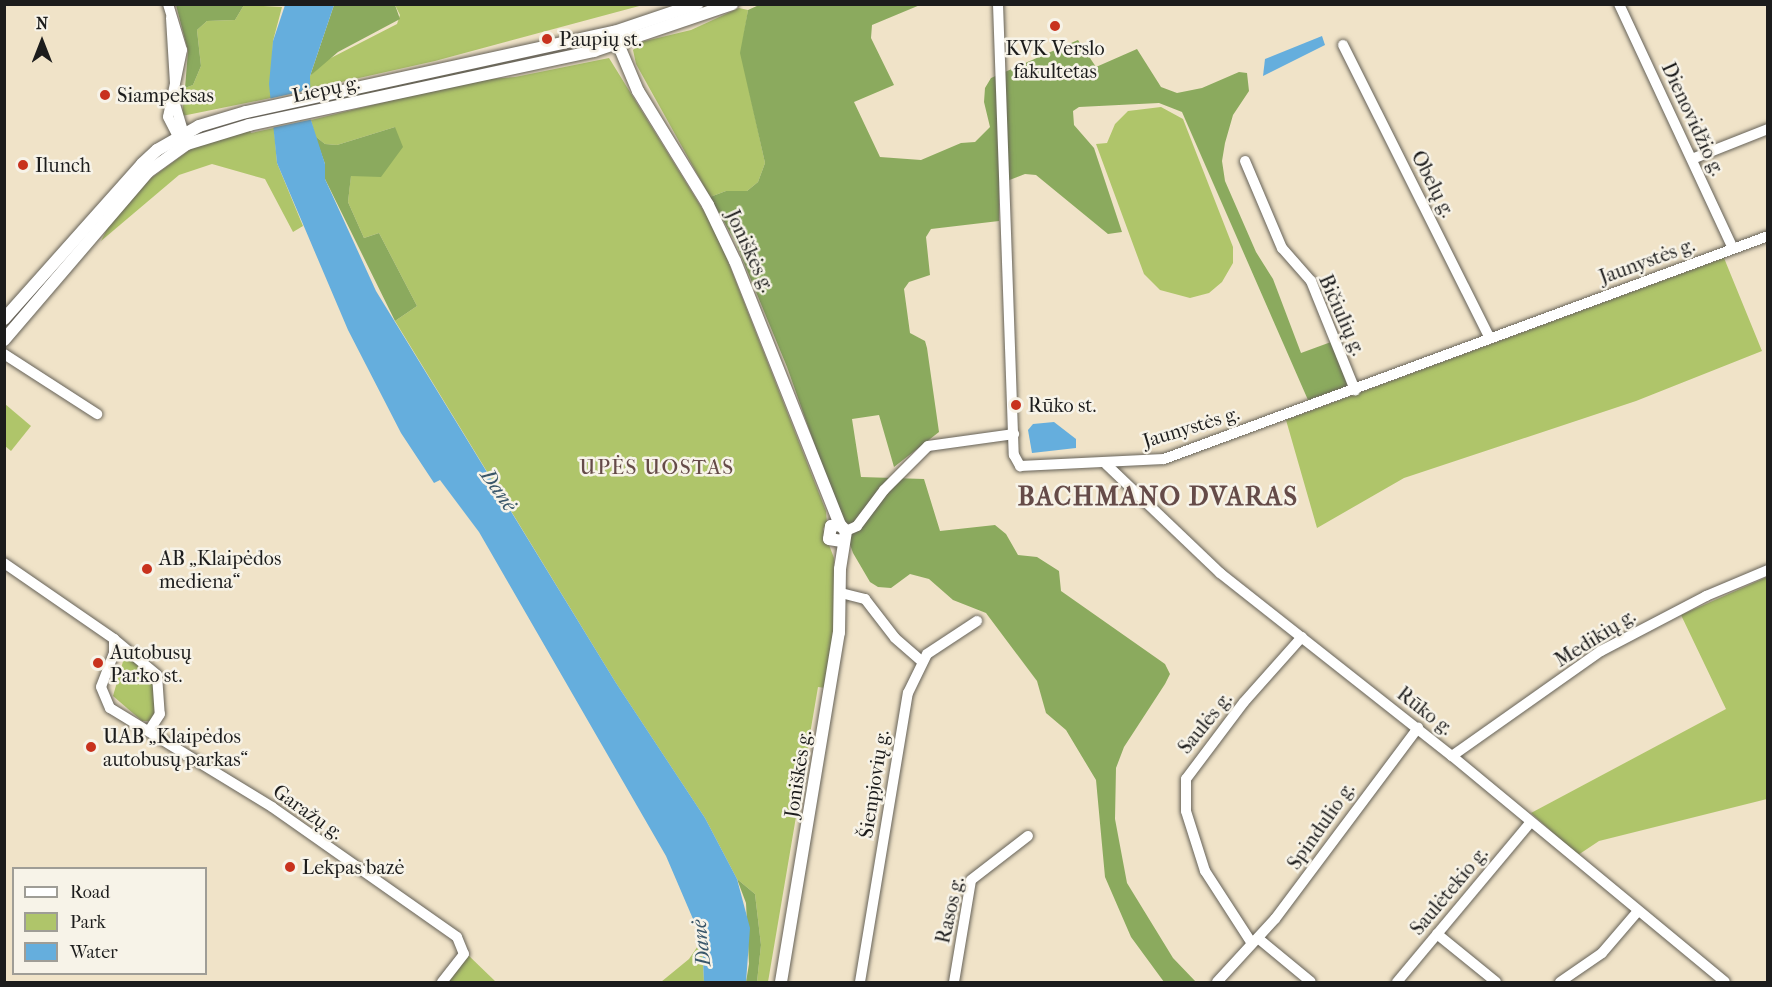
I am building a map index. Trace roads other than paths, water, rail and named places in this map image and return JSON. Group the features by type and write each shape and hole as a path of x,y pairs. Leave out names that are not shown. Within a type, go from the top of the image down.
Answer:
{"main road":[{"name":"Liepų g.","path":"616,38 697,4"},
{"name":"Liepų g.","path":"4,340 148,172 183,140 249,125 334,100 616,38 732,4"},
{"name":"Joniškės g.","path":"616,38 638,91 722,233 768,340 828,498 838,533 841,593 839,633 781,982"},
{"name":"Liepų g.","path":"4,320 142,164 183,140 246,112 334,100"}],"street":[{"name":"Jaunystės g.","path":"998,4 1015,463 1020,466 1106,464 1164,459 1356,390 1767,236"},
{"name":"Dienovidžio g.","path":"1619,4 1733,248"},
{"path":"169,9 182,50 174,101 183,140"},
{"name":"Obelų g.","path":"1343,45 1490,338"},
{"path":"1692,159 1767,129"},
{"name":"Bičiulių g.","path":"1245,160 1281,249 1311,281 1356,390"},
{"path":"4,354 98,414"},
{"path":"838,533 857,526 884,490 928,446 1014,434"},
{"name":"Rūko g.","path":"1106,464 1220,573 1418,728 1725,982"},
{"path":"4,562 114,639 157,675 160,714 149,731"},
{"name":"Medikių g.","path":"1452,756 1601,651 1698,600 1767,570"},
{"path":"841,593 865,599 895,638 921,661 976,621"},
{"name":"Saulės g.","path":"1302,637 1191,768 1184,790 1186,811 1205,871 1255,940 1311,982"},
{"name":"Garažų g.","path":"114,639 114,653 101,687 103,698 110,708 272,807 447,928 461,943 464,954 442,982"},
{"name":"Šienpjovių g.","path":"860,982 903,716 921,661"},
{"name":"Spindulio g.","path":"1217,982 1255,940 1418,728"},
{"name":"Saulėtekio g.","path":"1397,982 1530,823"},
{"name":"Rasos g.","path":"954,982 971,880 1028,836"},
{"path":"1560,982 1602,953 1638,911"},
{"path":"1437,934 1496,982"}],"water":[{"path":"285,5 334,5 310,76 311,120 325,164 325,179 376,291 616,683 705,818 737,879 750,928 746,982 704,982 702,940 666,856 479,532 440,480 434,483 401,433 348,330 277,163 269,84 273,41"},
{"path":"1322,36 1325,45 1263,76 1265,59"},
{"path":"1054,422 1076,439 1076,448 1032,453 1028,430 1033,424"}],"place":[{"name":"KVK Verslo fakultetas","path":"1055,26"},
{"name":"Paupių st.","path":"547,39"},
{"name":"Siampeksas","path":"105,95"},
{"name":"Ilunch","path":"23,165"},
{"name":"Rūko st.","path":"1016,405"},
{"name":"AB „Klaipėdos mediena“","path":"147,569"},
{"name":"Autobusų Parko st.","path":"98,663"},
{"name":"UAB „Klaipėdos autobusų parkas“","path":"91,747"},
{"name":"Lekpas bazė","path":"290,867"}],"district":[{"name":"UPĖS UOSTAS","path":"657,467"},
{"name":"BACHMANO DVARAS","path":"1158,497"}],"water label":[{"name":"Danė","path":"499,490"},
{"name":"Danė","path":"701,943"}]}
